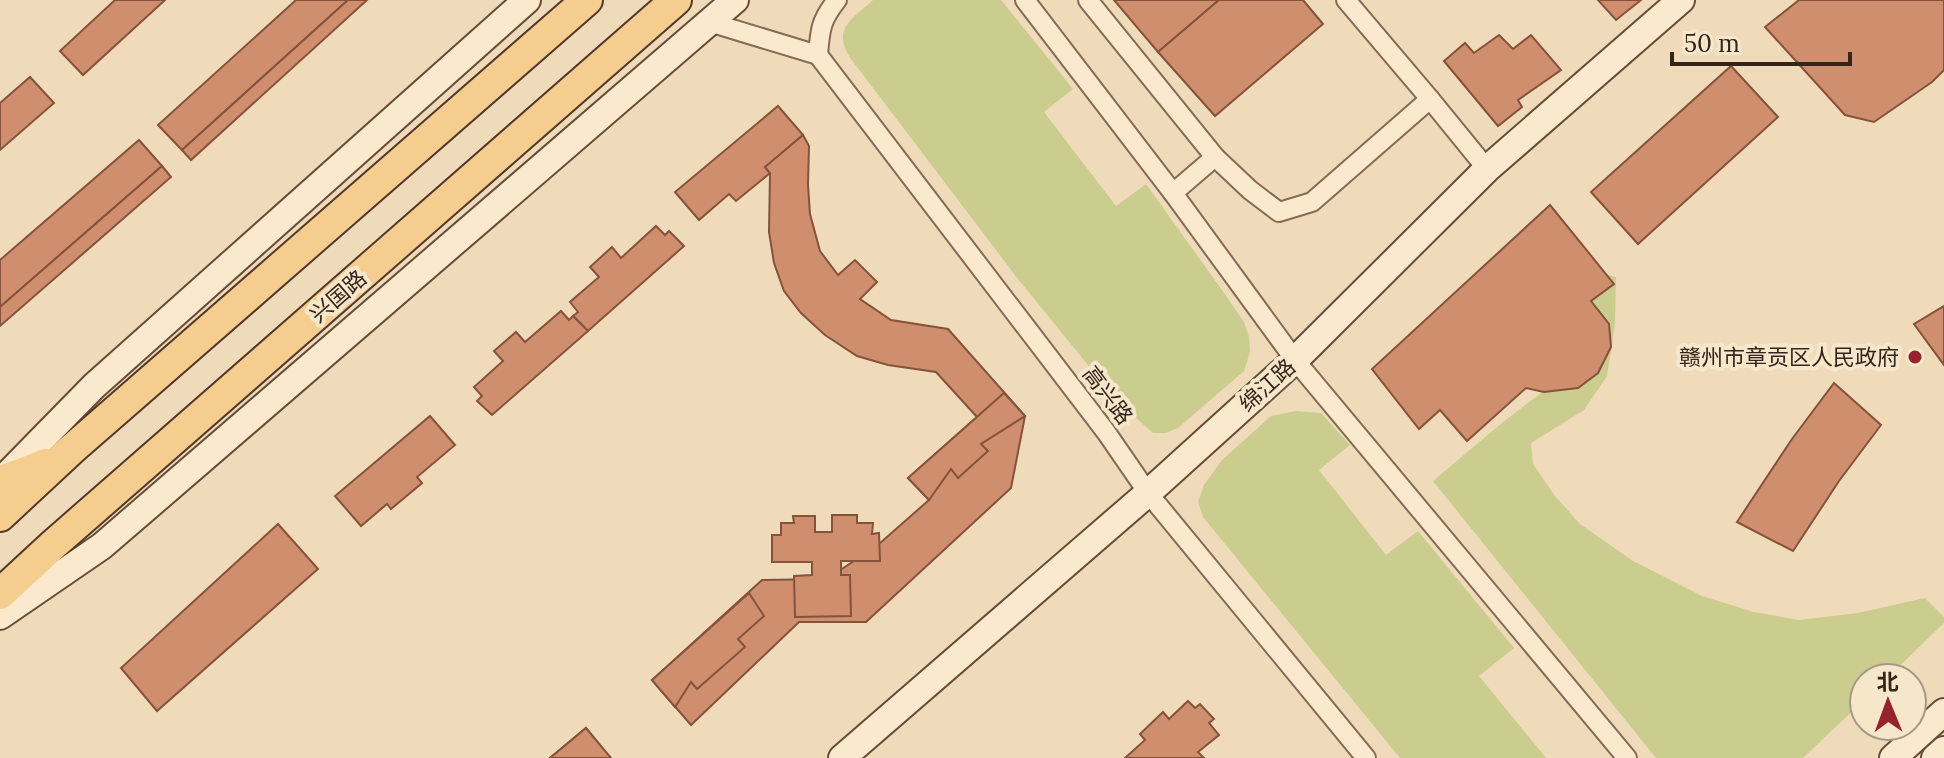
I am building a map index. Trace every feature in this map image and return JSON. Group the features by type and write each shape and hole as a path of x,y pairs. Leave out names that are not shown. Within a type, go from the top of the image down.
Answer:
{"main road":[{"path":"0,516 72,449 587,0"},
{"name":"兴国路","path":"0,594 676,0"},
{"path":"0,481 49,462 72,449"},
{"path":"0,614 24,576 54,544"}],"street":[{"path":"0,481 94,386 527,0"},
{"path":"0,614 102,546 735,0"},
{"path":"709,22 818,55 825,16 837,0"},
{"path":"1025,0 1173,193 1295,360 1627,758"},
{"path":"1088,0 1215,157 1279,212 1312,202 1430,99"},
{"path":"1346,0 1487,169"},
{"name":"绵江路","path":"842,758 1148,493 1295,360 1487,169 1681,0"},
{"name":"高兴路","path":"818,55 1106,432 1148,493 1366,758"},
{"path":"1173,193 1215,157"},
{"path":"1893,758 1944,712"},
{"path":"1935,758 1944,750"}],"green space":[{"path":"873,0 1001,0 1073,89 1044,112 1116,206 1146,184 1222,290 1244,322 1249,337 1250,352 1244,371 1178,428 1166,433 1153,433 1118,402 1018,279 851,59 845,49 844,32 852,19"},
{"path":"1596,271 1616,277 1615,324 1607,376 1584,410 1531,443 1533,464 1555,496 1580,524 1633,561 1702,596 1754,612 1799,620 1858,613 1925,598 1944,617 1944,623 1904,662 1848,662 1848,715 1803,758 1656,758 1433,481 1553,384 1591,305"},
{"path":"1296,411 1321,413 1350,445 1319,470 1386,555 1418,531 1514,648 1479,676 1546,758 1400,758 1203,517 1198,502 1204,485 1222,460 1271,416"}],"building":[{"path":"115,0 165,0 83,75 60,51"},
{"path":"296,0 348,0 182,150 158,125"},
{"path":"348,0 367,0 191,160 182,150"},
{"path":"1114,0 1219,0 1158,52"},
{"path":"1219,0 1303,0 1323,24 1215,116 1158,52"},
{"path":"1598,0 1641,0 1616,20"},
{"path":"1799,0 1944,0 1944,70 1932,82 1874,122 1845,115 1765,27"},
{"path":"1499,35 1513,49 1531,35 1561,70 1518,100 1522,107 1498,126 1444,61 1465,43 1474,53"},
{"path":"1731,66 1778,117 1638,244 1591,192"},
{"path":"30,77 54,103 0,150 0,103"},
{"path":"778,106 803,135 765,167 770,173 736,201 729,194 699,220 675,192"},
{"path":"803,135 809,146 810,214 820,251 838,275 855,260 877,282 860,299 891,320 948,329 1025,416 1011,488 866,622 799,622 691,725 652,680 762,580 827,579 879,544 929,500 908,478 977,417 936,372 888,365 857,356 825,335 801,313 784,291 774,263 769,232 770,173 765,167"},
{"path":"139,140 162,166 0,307 0,260"},
{"path":"162,166 171,177 0,326 0,307"},
{"path":"1550,205 1614,284 1591,301 1609,324 1611,347 1598,373 1578,388 1544,392 1526,388 1467,441 1440,410 1419,429 1372,369"},
{"path":"656,226 665,235 669,231 684,246 588,331 573,316 578,312 570,302 599,277 590,267 612,247 621,258"},
{"path":"1944,306 1944,365 1914,324"},
{"path":"561,311 569,320 573,316 588,331 492,415 477,401 482,396 474,387 503,361 494,351 516,332 525,342"},
{"path":"1834,383 1881,425 1793,551 1737,522"},
{"path":"1004,393 1025,416 981,444 988,451 958,478 951,469 929,500 908,478"},
{"path":"430,416 455,445 417,477 422,483 391,509 387,504 361,526 335,496"},
{"path":"832,515 857,515 857,523 873,523 872,534 879,533 880,561 841,561 841,575 850,575 851,616 795,617 794,576 812,575 812,562 772,562 772,535 781,535 781,523 794,523 793,516 815,516 815,532 832,532"},
{"path":"278,524 318,569 157,711 121,668"},
{"path":"749,593 764,616 738,639 745,647 697,689 691,682 675,707 652,680"},
{"path":"1188,701 1195,708 1200,704 1214,719 1209,723 1219,735 1198,752 1204,758 1125,758 1145,740 1140,734 1163,712 1169,719"},
{"path":"586,728 608,756 550,758"},
{"path":"586,728 611,758 550,758"}],"place":[{"name":"赣州市章贡区人民政府","path":"1915,357"}]}
